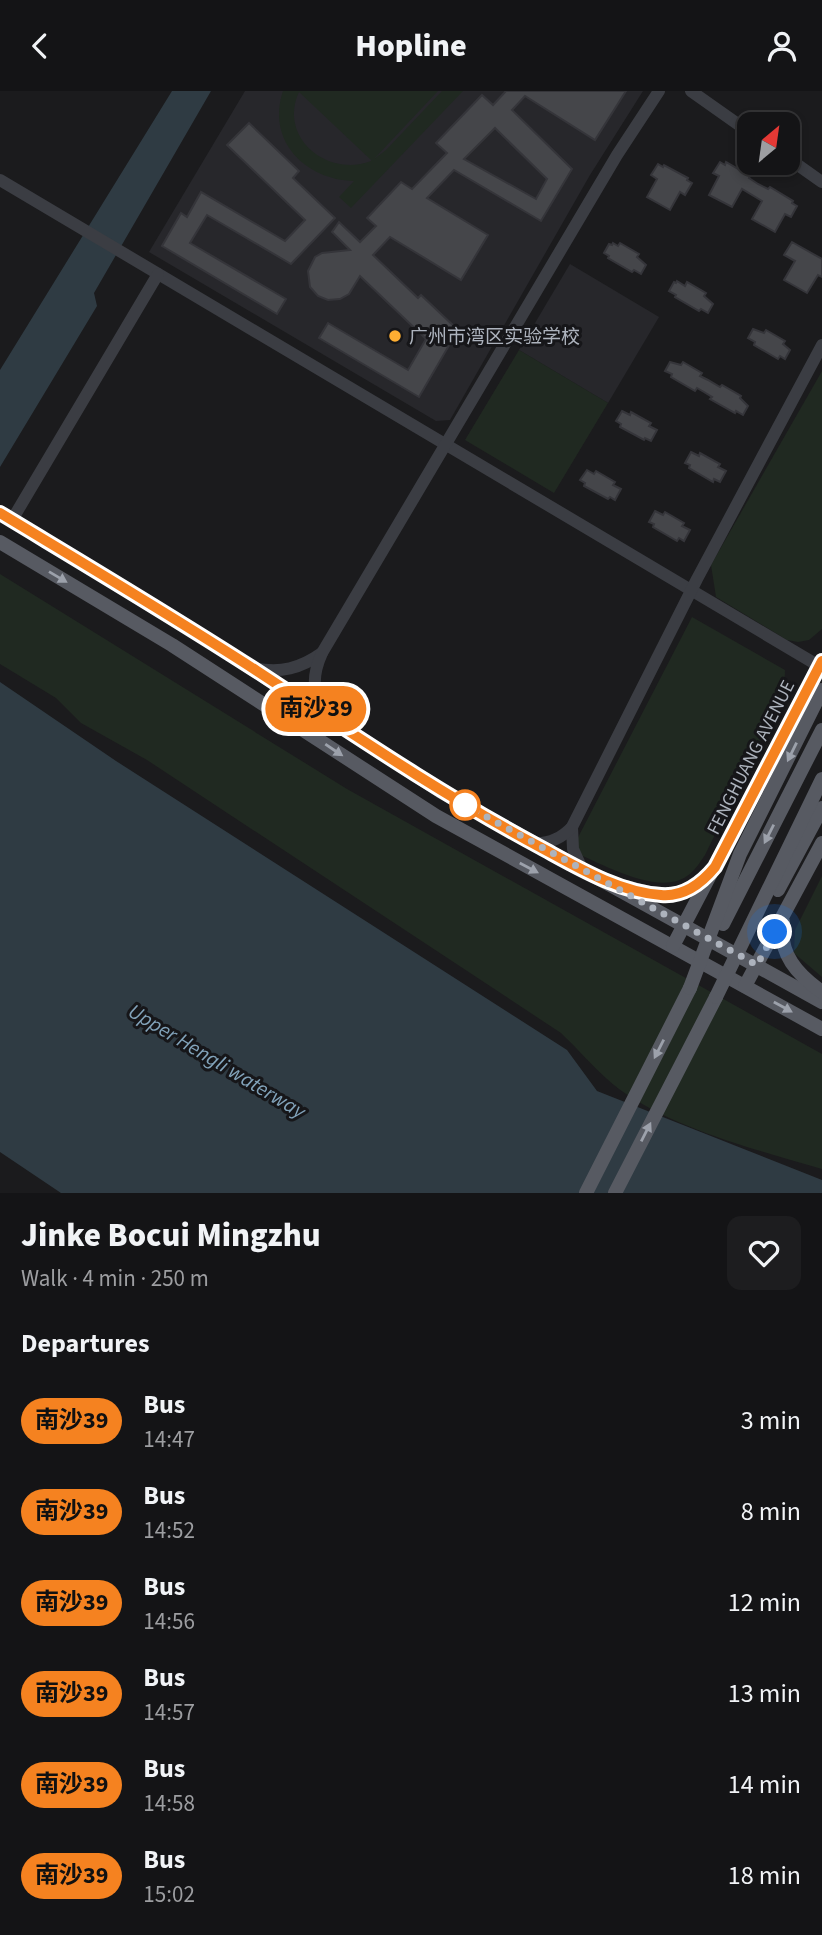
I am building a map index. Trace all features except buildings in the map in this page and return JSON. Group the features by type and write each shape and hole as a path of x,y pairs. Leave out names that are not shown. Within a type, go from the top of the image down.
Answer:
{"main road":[{"path":"6,517 251,667 440,791 822,1002"},
{"path":"0,542 172,645 428,811 822,1028"},
{"name":"FENGHUANG AVENUE","path":"673,946 821,663"},
{"path":"690,988 740,855 822,690"},
{"path":"586,1193 822,730"},
{"path":"615,1193 716,997 822,779"},
{"path":"716,997 822,808"},
{"path":"745,986 822,843"},
{"path":"599,879 664,896 694,888 715,867"},
{"path":"785,915 783,936 787,957 800,976 822,992"}],"street":[{"path":"324,715 314,691 314,677 322,653 617,155 659,91"},
{"path":"691,91 737,124"},
{"path":"800,166 822,182"},
{"path":"0,180 692,590 821,663"},
{"path":"6,517 158,274"},
{"path":"533,843 550,842 566,834 572,827 692,590 822,345"},
{"path":"251,667 273,671 296,668 322,653"},
{"path":"572,827 573,849 582,869"}],"shaded area":[{"name":"广州市湾区实验学校","path":"245,91 643,91 590,175 450,420 436,421 149,252"},
{"path":"283,91 438,91 374,159 386,150 442,91 463,91 351,208 339,197 354,181 320,174 294,154 285,141 280,126 279,109","holes":["299,92 371,160 354,165 338,164 323,159 311,150 301,138 295,124 294,109"]},
{"path":"570,264 659,317 608,403 519,350"},
{"path":"519,350 608,403 554,493 465,440"},
{"path":"822,371 822,629 809,640 798,642 787,640 716,597 711,565"},
{"path":"0,574 347,789 822,1054 822,1169 717,1137 641,1103 611,1083 561,1033 147,760 81,723 56,698 0,664"},
{"path":"692,617 785,670 784,694 705,855 687,876 661,883 629,876 571,851"},
{"path":"822,876 822,977 794,953 795,930"}],"water":[{"path":"172,91 211,91 94,293 97,306 0,467 0,370"},
{"name":"Upper Hengli waterway","path":"0,682 116,761 567,1050 597,1091 822,1180 822,1193 61,1193 0,1152"}],"bus line":[{"name":"南沙39","path":"0,513 184,625 440,791 599,879 647,893 664,896 694,888 715,867 822,661"}],"place":[{"name":"广州市湾区实验学校","path":"395,336"}],"route":[{"path":"465,805 757,965 775,932"}]}
